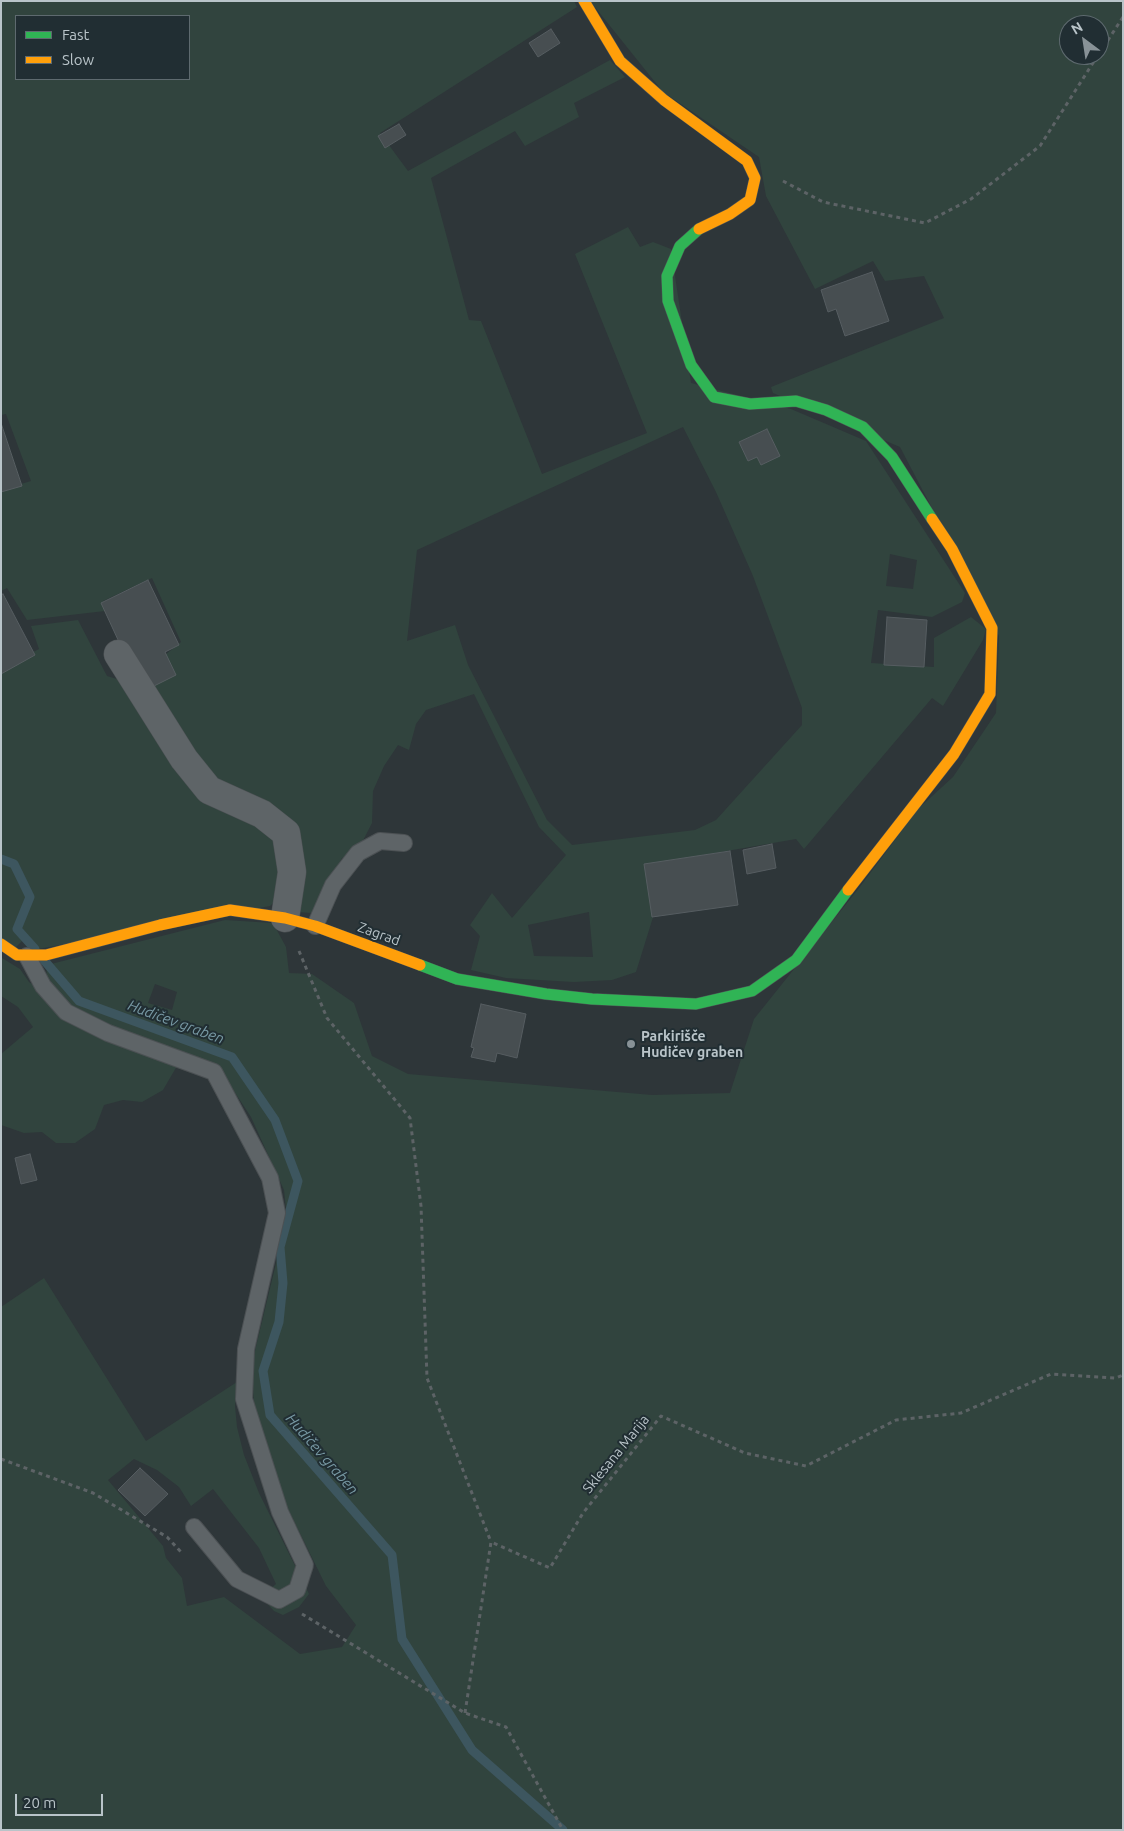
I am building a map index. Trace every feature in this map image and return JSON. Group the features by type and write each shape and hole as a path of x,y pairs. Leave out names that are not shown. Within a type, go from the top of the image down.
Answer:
{"street":[{"path":"584,1 620,61 664,100 747,161"},
{"name":"Zagrad","path":"1,944 17,955 46,955 160,925 230,910 284,918 316,926 457,979 546,994 592,999 696,1004 752,991 796,960 879,849 954,754 990,694 992,628 952,548 892,457 863,427 826,410 796,400 750,404 714,397 691,365 668,301 667,276 680,246 697,230 730,214 750,200 754,178 747,161"},
{"path":"118,654 184,758 209,790 262,814 286,833 292,872 284,918"}],"lane":[{"path":"316,926 333,885 358,853 380,841 404,843"},
{"path":"28,956 43,986 66,1012 108,1033 214,1072 270,1178 277,1213 246,1350 244,1399 280,1512 305,1565 296,1590 279,1600 237,1579 194,1527"}],"path":[{"path":"1109,39 1123,17"},
{"path":"747,161 823,202 925,223 971,199 1040,146 1093,65"},
{"path":"284,918 327,1018 410,1118 421,1206 427,1378 491,1542 465,1713 506,1726 563,1830"},
{"name":"Sklesana Marija","path":"491,1542 550,1568 583,1513 661,1416 745,1453 806,1466 896,1420 961,1413 1051,1374 1116,1378 1123,1375"}],"green space":[{"path":"1,1 574,1 577,7 380,133 408,171 610,60 625,77 574,103 579,117 525,146 515,131 431,178 469,320 481,321 542,474 647,433 575,254 628,227 640,247 653,242 671,249 691,383 791,409 866,441 965,593 962,602 932,617 878,610 871,663 934,667 934,638 971,617 986,629 983,640 943,706 932,698 804,849 796,839 646,865 654,914 636,972 612,980 574,982 506,978 471,970 480,936 470,925 492,893 512,918 566,855 539,827 474,694 426,710 416,724 409,750 398,745 384,766 373,791 372,823 355,856 342,858 312,913 296,912 300,854 214,782 147,688 165,655 181,642 152,578 103,601 105,611 27,620 7,588 1,591 1,490 31,481 6,414 1,415","holes":["683,427 716,492 753,576 802,708 802,725 716,820 695,830 572,845 547,820 468,665 455,625 407,641 417,550","890,554 917,560 913,589 886,586","589,912 593,957 534,956 528,925"]},
{"path":"590,1 1123,1 1123,1830 1,1830 1,1307 44,1278 146,1441 237,1382 235,1406 237,1427 244,1455 259,1493 309,1594 299,1607 283,1615 274,1611 261,1597 276,1584 259,1548 213,1489 191,1506 179,1487 157,1470 134,1459 108,1480 163,1546 166,1558 182,1578 187,1606 224,1597 300,1654 342,1647 356,1625 326,1586 286,1505 255,1427 252,1363 287,1218 284,1190 251,1117 228,1082 184,1054 163,1090 142,1102 123,1100 104,1105 95,1129 75,1143 56,1143 42,1132 24,1133 1,1125 1,1054 33,1027 18,1007 1,996 2,958 20,969 29,982 38,988 46,982 47,965 225,920 273,923 286,947 289,973 312,974 354,1003 372,1056 408,1074 652,1095 730,1093 754,1019 859,888 919,808 953,777 996,713 999,636 900,447 773,393 771,387 944,318 924,276 885,281 873,261 815,289 766,196 759,157 663,92","holes":["155,984 177,992 172,1010 148,1003"]},
{"path":"78,620 107,676 117,679 173,757 279,834 279,897 270,906 38,949 23,940 15,948 1,939 1,669 39,649 31,626"}],"building":[{"path":"551,29 560,43 538,57 529,43"},
{"path":"399,124 406,135 385,148 378,136"},
{"path":"872,272 889,321 845,336 836,309 828,312 821,290"},
{"path":"1,423 22,486 1,492"},
{"path":"767,429 780,456 761,465 757,457 748,461 739,442"},
{"path":"148,580 179,645 165,652 176,675 146,690 131,668 101,603"},
{"path":"3,594 35,655 1,674 1,595"},
{"path":"887,617 927,620 924,667 884,665"},
{"path":"772,844 776,868 747,874 743,850"},
{"path":"730,851 738,905 652,917 644,864"},
{"path":"481,1004 526,1014 517,1058 497,1053 495,1062 471,1057 474,1048 471,1047"},
{"path":"30,1154 37,1180 21,1184 15,1158"},
{"path":"140,1468 168,1494 145,1516 118,1490"}],"waterway":[{"name":"Hudičev graben","path":"1,859 14,864 30,897 17,929 35,949"},
{"name":"Hudičev graben","path":"43,959 79,1001 232,1057 275,1120 298,1181 280,1247 283,1283 279,1322 263,1371 270,1415 392,1555 402,1639 472,1750 563,1830"}],"traffic: fast":[{"path":"699,229 680,246 667,276 668,301 691,365 714,397 750,404 796,401 826,410 863,427 892,457 932,519"},
{"path":"420,965 457,979 546,994 592,999 696,1004 752,991 796,960 848,890"}],"traffic: slow":[{"path":"584,1 620,61 664,100 747,161 755,178 750,200 730,214 699,229"},
{"path":"848,890 954,754 990,694 992,628 952,549 932,519"},
{"path":"1,944 17,955 46,955 160,925 230,910 285,918 315,926 420,965"}],"place":[{"name":"Parkirišče Hudičev graben","path":"631,1044"}]}
